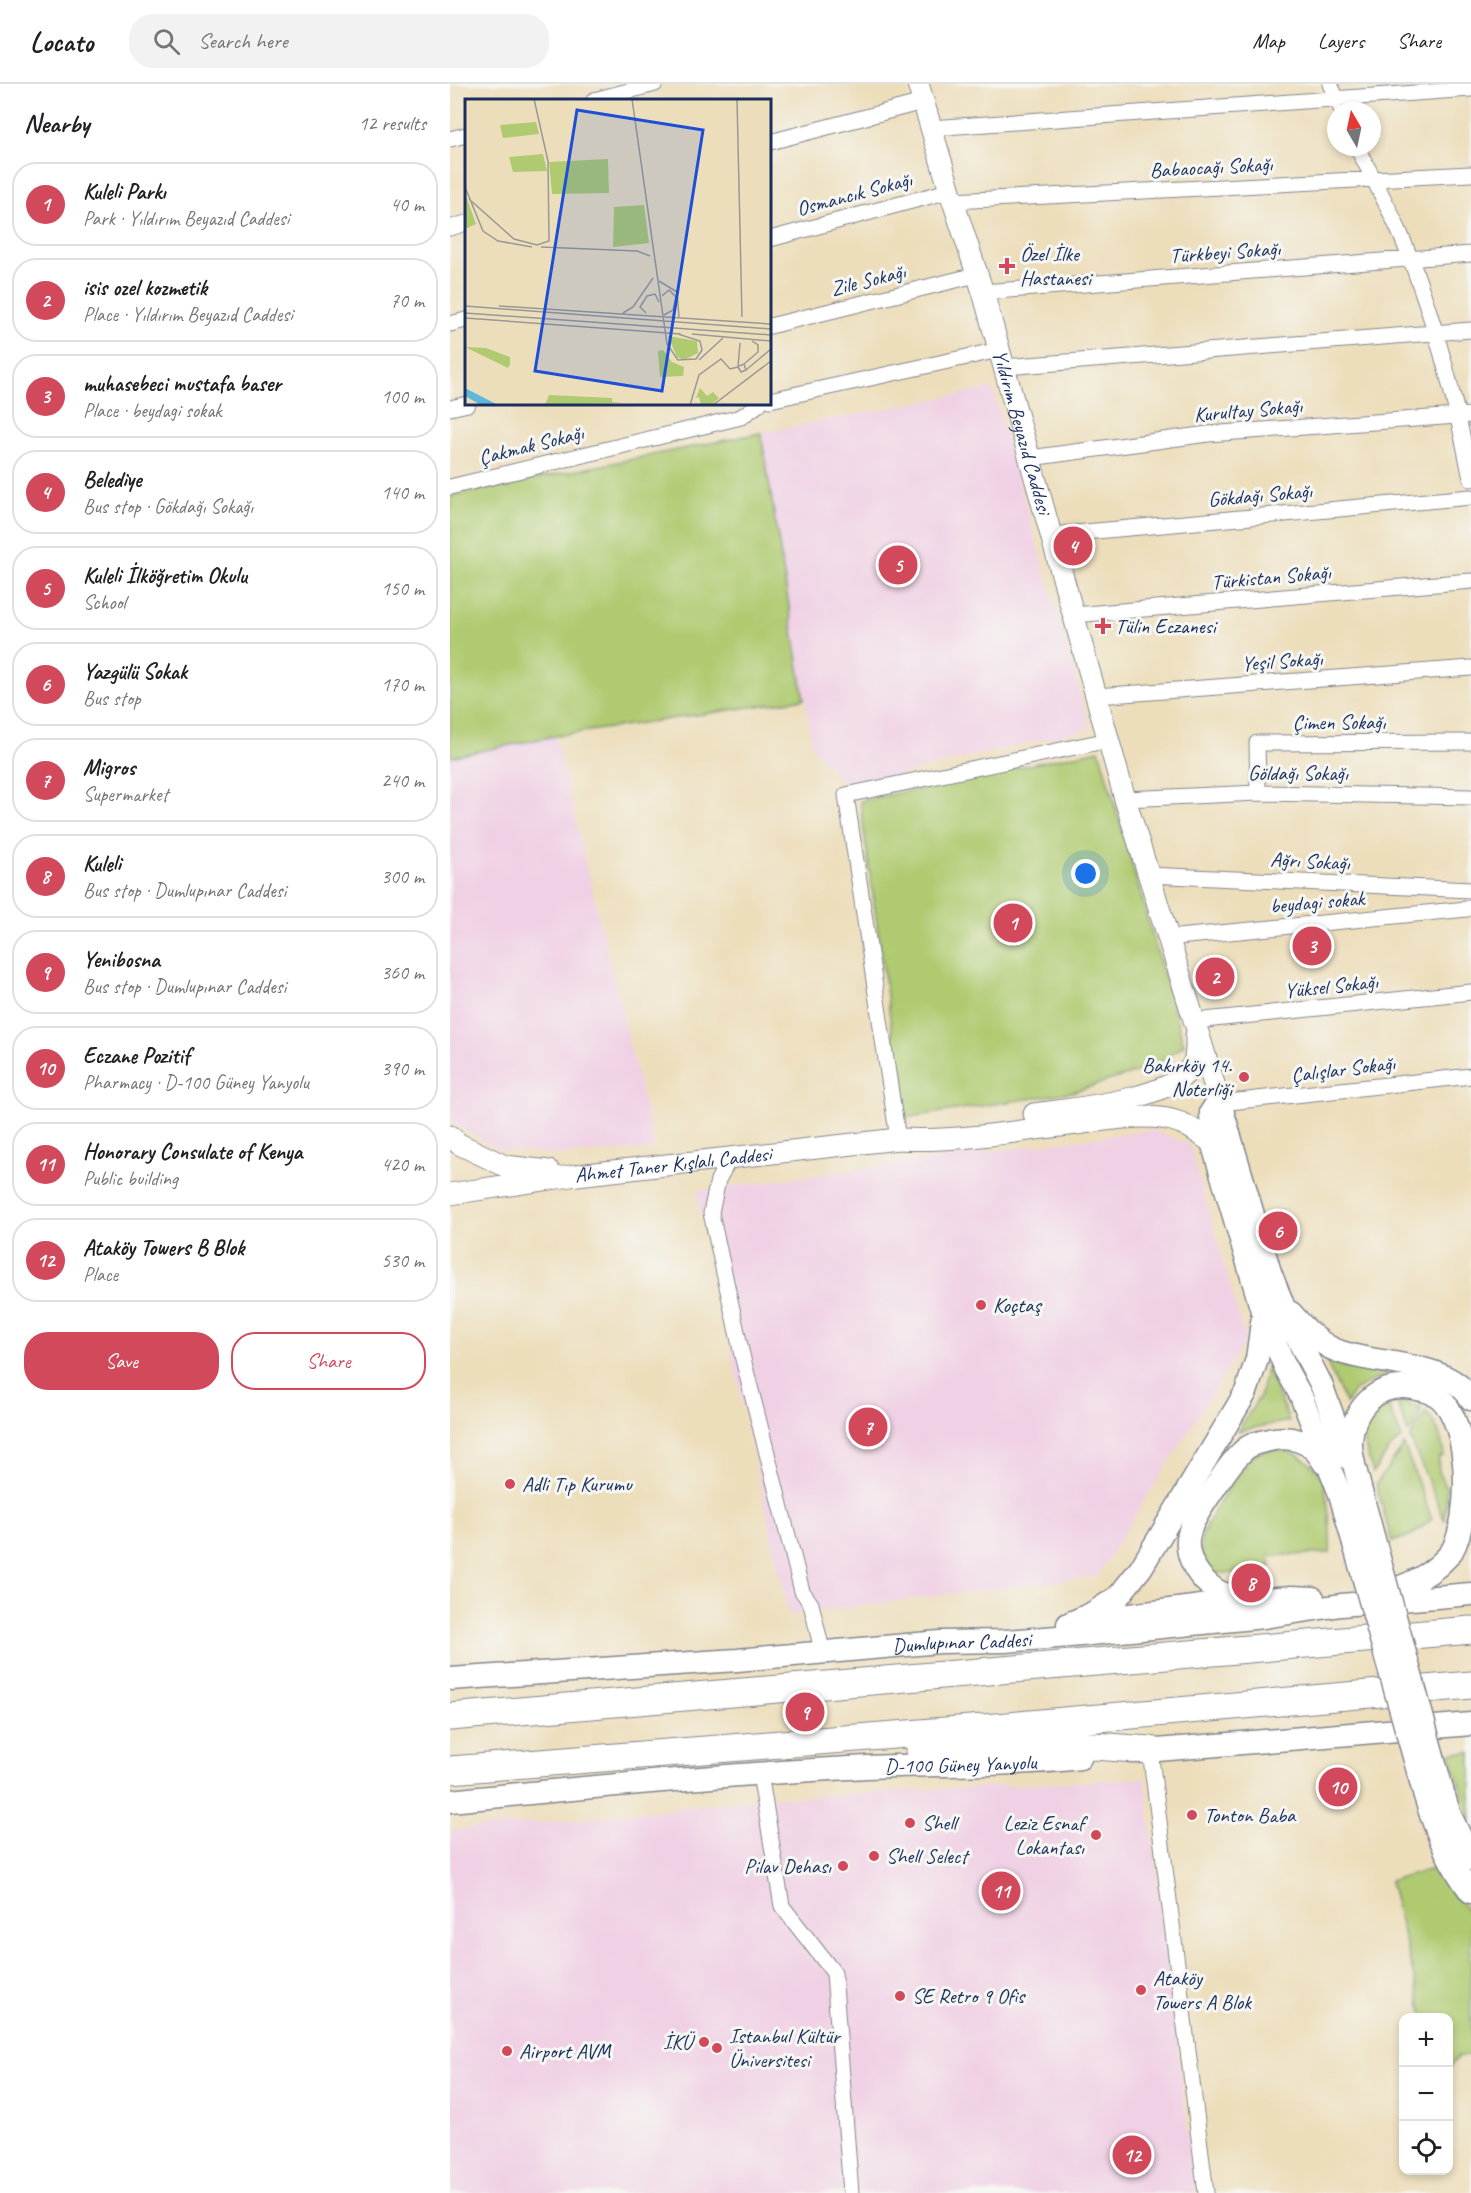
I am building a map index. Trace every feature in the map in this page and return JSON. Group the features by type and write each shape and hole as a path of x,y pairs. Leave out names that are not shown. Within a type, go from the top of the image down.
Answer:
{"highway":[{"path":"1363,1638 1420,1625 1471,1618"},
{"path":"450,1717 1471,1630"},
{"path":"450,1770 1471,1685"},
{"path":"685,1752 749,1756 883,1750 1094,1746 1150,1750"}],"main road":[{"name":"Yıldırım Beyazıd Caddesi","path":"920,93 1030,458 1125,799 1220,1103"},
{"name":"Ahmet Taner Kışlalı Caddesi","path":"898,1138 926,1129 1123,1100 1172,1084 1184,1076 1194,1064 1196,1021"},
{"path":"1068,1624 1092,1614 1118,1597 1141,1569 1246,1392 1257,1359 1271,1307 1270,1272 1220,1103 1211,1112 1212,1142 1271,1307 1286,1369 1350,1491 1434,1794 1446,1851 1456,1871 1471,1892"},
{"name":"Ahmet Taner Kışlalı Caddesi","path":"450,1194 577,1174 898,1138 943,1139 1142,1118 1165,1119 1181,1123 1212,1142"},
{"path":"450,1136 459,1144 505,1166 577,1174"},
{"path":"1271,1307 1336,1351 1432,1371 1449,1379 1471,1399"},
{"path":"940,1642 1198,1605 1249,1600 1312,1598 1341,1605 1393,1590 1421,1579 1444,1561 1454,1549 1466,1512 1468,1471 1461,1434 1456,1419 1438,1397 1424,1390 1402,1386 1386,1389 1372,1398 1359,1411 1354,1422 1351,1444 1350,1491"},
{"path":"1249,1600 1224,1594 1215,1589 1195,1569 1190,1556 1188,1539 1192,1526 1231,1463 1250,1445 1279,1437 1296,1439 1319,1454 1350,1491"},
{"name":"Dumlupınar Caddesi","path":"450,1679 823,1654 940,1642 1005,1641 1189,1625 1341,1605 1471,1594"},
{"name":"D-100 Güney Yanyolu","path":"450,1801 760,1774 867,1767 1059,1760 1150,1750 1471,1724"},
{"path":"1434,1794 1450,1815 1471,1859"}],"street":[{"path":"598,99 655,84"},
{"path":"1330,84 1338,102"},
{"path":"1364,102 1471,89"},
{"path":"771,142 920,93"},
{"path":"931,128 1327,106"},
{"path":"450,139 465,135"},
{"path":"1362,156 1400,232 1464,415 1471,479"},
{"name":"Babaocağı Sokağı","path":"951,196 1374,180 1471,174"},
{"name":"Osmancık Sokağı","path":"771,239 951,196"},
{"path":"450,228 465,223"},
{"name":"Türkbeyi Sokağı","path":"979,283 1471,254"},
{"name":"Zile Sokağı","path":"771,326 979,283"},
{"path":"450,324 465,320"},
{"path":"771,400 1001,359 1471,330"},
{"path":"450,408 465,405"},
{"name":"Çakmak Sokağı","path":"450,487 741,417 758,405"},
{"name":"Kurultay Sokağı","path":"1030,458 1208,434 1464,415"},
{"name":"Gökdağı Sokağı","path":"1052,535 1471,497"},
{"name":"Türkistan Sokağı","path":"1074,615 1471,581"},
{"name":"Yeşil Sokağı","path":"1097,696 1471,668"},
{"path":"898,1138 846,795 1109,740"},
{"name":"Çimen Sokağı","path":"1258,793 1257,743 1471,742"},
{"name":"Göldağı Sokağı","path":"1125,799 1258,793 1471,797"},
{"name":"Ağrı Sokağı","path":"1148,875 1471,890"},
{"name":"beydagi sokak","path":"1167,938 1471,907"},
{"name":"Yüksel Sokağı","path":"1196,1021 1471,992"},
{"name":"Çalışlar Sokağı","path":"1220,1103 1471,1076"},
{"path":"730,1158 718,1180 711,1213 765,1451 802,1591 811,1604 823,1654"},
{"path":"1150,1750 1206,2193"},
{"path":"760,1774 782,1906 834,1973 851,2193"}],"shaded area":[{"path":"992,388 1090,728 847,787 813,749 761,433"},
{"path":"555,736 655,1149 554,1155 499,1149 453,1123 450,1119 450,757"},
{"path":"1152,1130 1189,1144 1246,1340 1097,1576 789,1615 696,1191"},
{"path":"1145,1778 1195,2193 450,2193 450,1830 593,1818 756,1799"}],"green space":[{"path":"761,433 804,699 555,736 450,757 450,496"},
{"path":"1099,750 1184,1045 1153,1067 1072,1092 904,1118 860,801"},
{"path":"1326,1361 1346,1367 1388,1373 1354,1391 1346,1404"},
{"path":"1267,1368 1289,1421 1238,1431 1260,1396"},
{"path":"1405,1402 1422,1408 1412,1429 1408,1432 1397,1403"},
{"path":"1388,1405 1402,1438 1389,1449 1373,1473 1364,1442 1365,1425 1369,1417"},
{"path":"1425,1412 1436,1426 1442,1444 1444,1456 1439,1457 1438,1465 1447,1488 1445,1521 1410,1438"},
{"path":"1404,1445 1432,1519 1412,1535 1392,1542 1376,1484"},
{"path":"1276,1449 1302,1458 1322,1478 1327,1503 1330,1553 1269,1556 1271,1567 1235,1570 1235,1573 1214,1573 1205,1562 1201,1549 1201,1539 1209,1522 1250,1458 1259,1452"},
{"path":"1471,1752 1471,1821 1450,1754"},
{"path":"1432,1869 1471,1915 1471,2055 1458,2056 1453,2063 1453,2013 1423,2013 1390,1881"}],"place":[{"name":"Özel İlke Hastanesi","path":"1007,266"},
{"name":"Belediye","path":"1073,546"},
{"name":"Kuleli İlköğretim Okulu","path":"898,565"},
{"name":"Tülin Eczanesi","path":"1103,626"},
{"name":"Kuleli Parkı","path":"1013,923"},
{"name":"muhasebeci mustafa baser","path":"1312,946"},
{"name":"isis ozel kozmetik","path":"1215,977"},
{"name":"Bakırköy 14. Noterliği","path":"1244,1077"},
{"name":"Yazgülü Sokak","path":"1278,1231"},
{"name":"Koçtaş","path":"981,1305"},
{"name":"Migros","path":"868,1427"},
{"name":"Adli Tıp Kurumu","path":"510,1484"},
{"name":"Kuleli","path":"1251,1583"},
{"name":"Yenibosna","path":"805,1712"},
{"name":"Eczane Pozitif","path":"1338,1787"},
{"name":"Tonton Baba","path":"1192,1815"},
{"name":"Shell","path":"910,1823"},
{"name":"Leziz Esnaf Lokantası","path":"1096,1835"},
{"name":"Shell Select","path":"874,1856"},
{"name":"Pilav Dehası","path":"843,1866"},
{"name":"Honorary Consulate of Kenya","path":"1001,1891"},
{"name":"Ataköy Towers A Blok","path":"1141,1990"},
{"name":"SE Retro 9 Ofis","path":"900,1996"},
{"name":"İKÜ","path":"704,2042"},
{"name":"Istanbul Kültür Üniversitesi","path":"717,2048"},
{"name":"Airport AVM","path":"507,2051"},
{"name":"Ataköy Towers B Blok","path":"1132,2155"}]}
